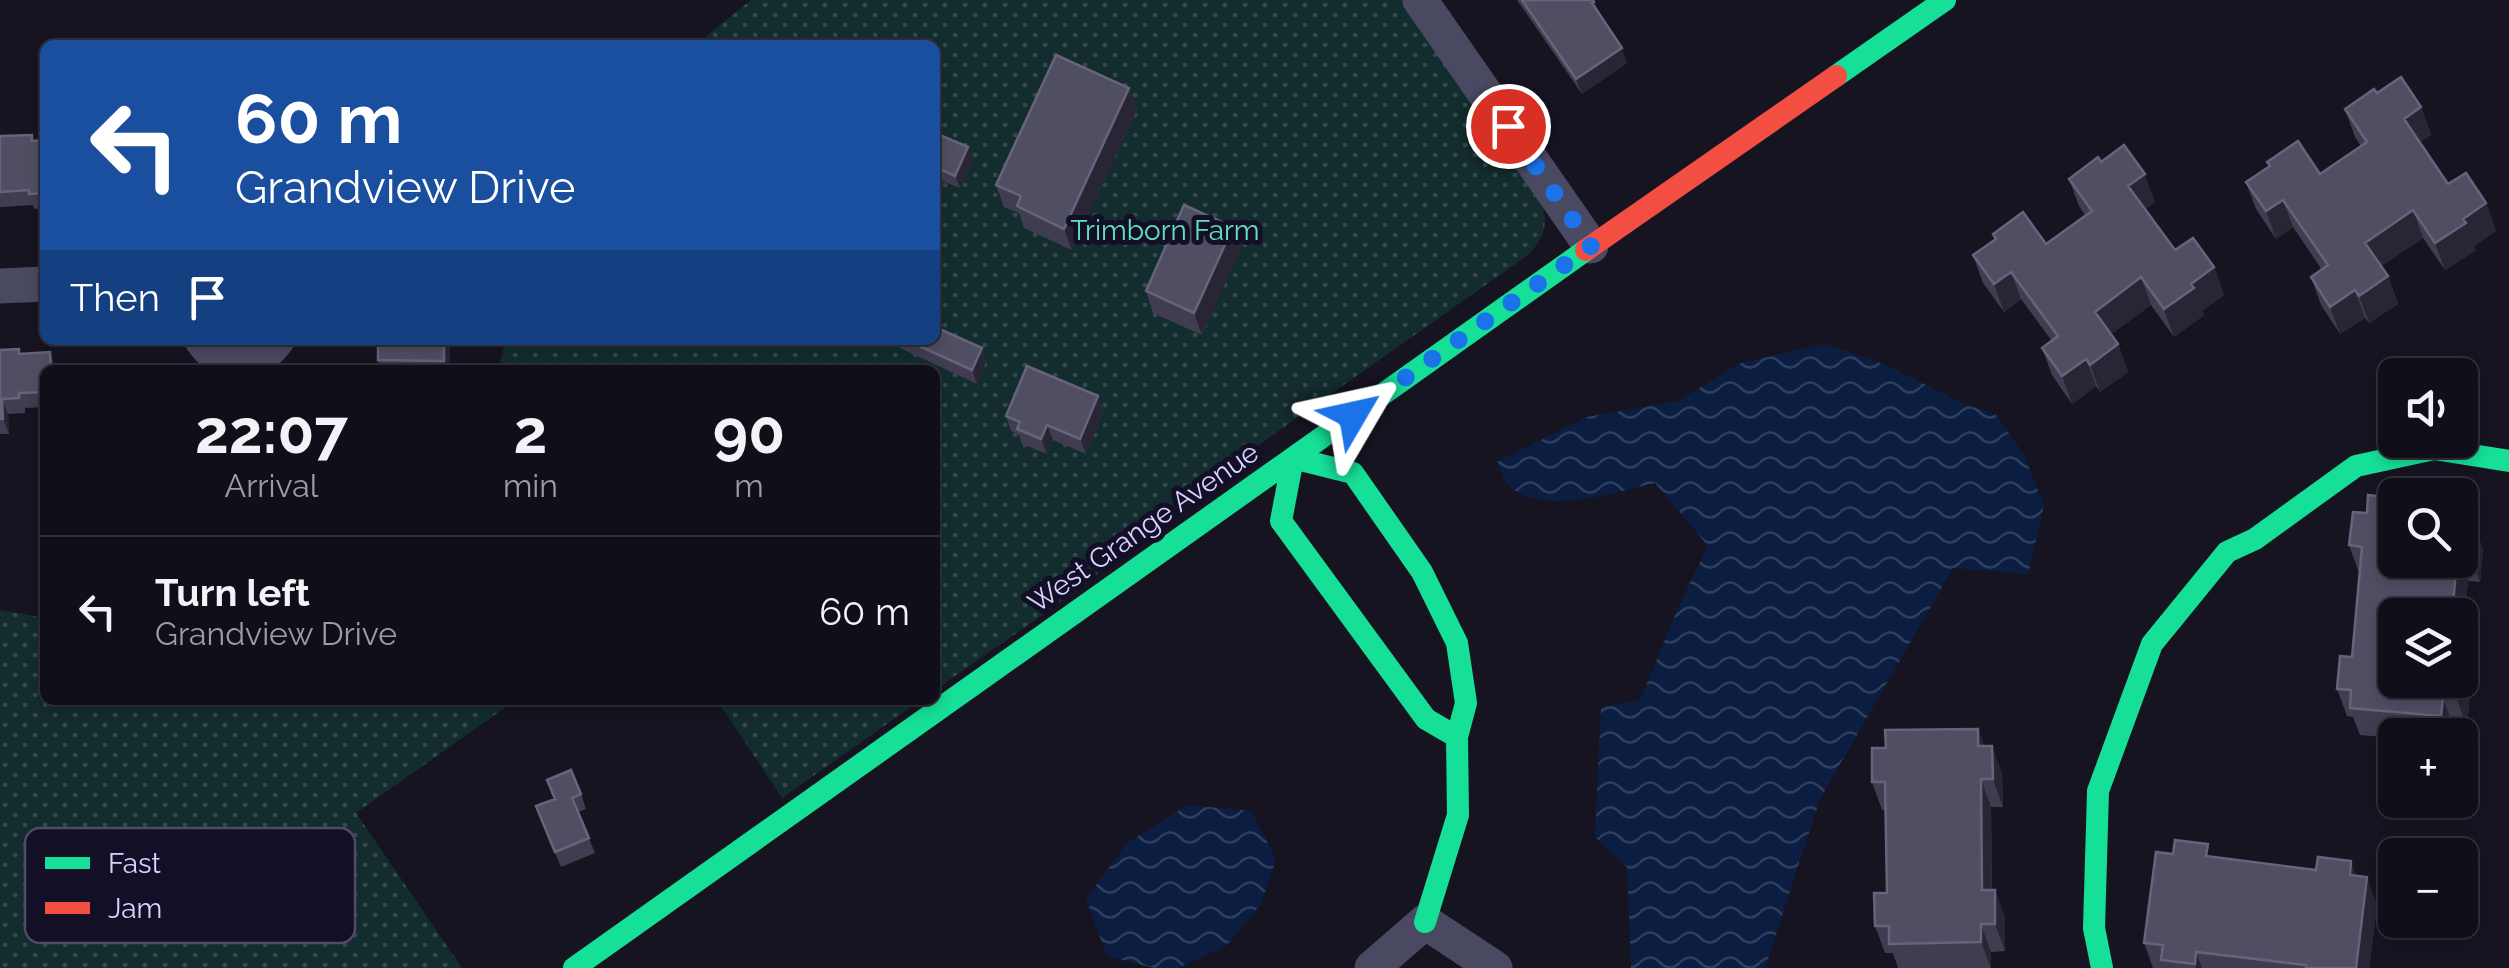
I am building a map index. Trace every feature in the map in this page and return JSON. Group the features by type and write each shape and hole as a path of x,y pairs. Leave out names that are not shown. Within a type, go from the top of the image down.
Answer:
{"street":[{"path":"1420,0 1591,246"},
{"name":"West Grange Avenue","path":"574,968 1591,246 1945,0"},
{"path":"0,286 40,284"},
{"path":"206,345 218,358 245,363 273,345"},
{"path":"2102,968 2094,928 2098,791 2152,644 2227,552 2255,538 2356,466 2434,450 2509,461"},
{"path":"1372,968 1425,922 1458,815 1457,737 1466,703 1458,643 1422,572 1353,474 1293,458 1282,521 1426,719 1457,737"},
{"path":"1425,922 1496,968"}],"green space":[{"name":"Trimborn Farm","path":"751,0 1403,0 1542,202 1544,230 1528,255 1205,483 1081,588 940,687 940,365 500,365 504,345 940,345 940,40 701,40"},
{"path":"0,610 40,617 40,705 509,705 356,813 462,968 0,968"},
{"path":"720,705 914,705 782,798"}],"water":[{"path":"1825,344 1886,365 1996,415 2024,455 2044,506 2028,574 1953,568 1820,799 1765,968 1631,968 1627,867 1595,837 1601,707 1640,700 1708,546 1655,483 1602,496 1544,500 1510,487 1497,462 1587,417 1678,401 1741,363"},
{"path":"1188,805 1251,811 1276,859 1261,904 1226,946 1178,968 1154,968 1107,956 1086,899 1127,843"}],"building":[{"path":"1522,0 1593,0 1622,48 1576,79"},
{"path":"1056,55 1129,88 1064,229 1017,206 1021,196 996,185"},
{"path":"2401,77 2421,107 2404,119 2448,184 2466,173 2486,203 2463,219 2466,223 2435,243 2413,210 2365,243 2388,276 2359,296 2355,290 2330,307 2311,277 2328,265 2283,200 2266,211 2246,182 2298,141 2320,174 2367,142 2345,109"},
{"path":"32,135 32,141 40,140 40,193 0,192 0,136"},
{"path":"940,135 968,147 955,176 940,169"},
{"path":"2124,145 2145,174 2128,186 2175,250 2193,238 2214,267 2191,284 2194,288 2164,309 2141,277 2095,312 2118,344 2090,365 2086,359 2062,376 2042,348 2058,336 2011,272 1994,284 1973,255 2023,212 2046,244 2092,211 2069,179 2098,157 2101,162"},
{"path":"1184,205 1233,227 1194,313 1146,291"},
{"path":"940,329 982,348 972,370 917,345 940,345"},
{"path":"378,345 444,345 444,361 378,360"},
{"path":"19,349 19,354 50,352 51,365 40,365 40,392 2,399 3,419 0,419 0,350"},
{"path":"1027,366 1098,396 1080,439 1047,425 1041,439 1017,429 1020,422 1006,416"},
{"path":"2368,495 2378,496 2378,578 2455,578 2454,598 2378,598 2378,698 2443,698 2441,716 2350,708 2351,690 2337,689 2340,656 2352,657 2362,547 2349,545 2353,512 2367,513"},
{"path":"1978,729 1978,746 1992,746 1993,779 1981,779 1982,890 1995,890 1995,924 1981,924 1981,942 1889,944 1889,926 1875,926 1874,893 1887,893 1885,782 1872,782 1872,748 1886,748 1885,730"},
{"path":"571,770 581,794 572,798 589,838 555,852 536,806 555,799 547,780"},
{"path":"2175,840 2208,844 2206,856 2316,870 2318,857 2351,861 2350,875 2367,877 2356,968 2306,968 2196,952 2195,964 2161,960 2163,945 2144,943 2156,852 2173,854"}],"traffic: fast":[{"path":"1836,76 1945,0"},
{"path":"574,968 1586,250"},
{"path":"2102,968 2094,928 2098,791 2152,644 2227,552 2255,539 2356,466 2434,449 2509,461"},
{"path":"1425,922 1458,815 1457,737 1466,703 1457,643 1422,572 1353,473 1293,458 1281,521 1426,719 1457,737"}],"traffic: jam":[{"path":"1586,250 1836,76"}],"route":[{"path":"1353,415 1591,246 1508,126"}]}
